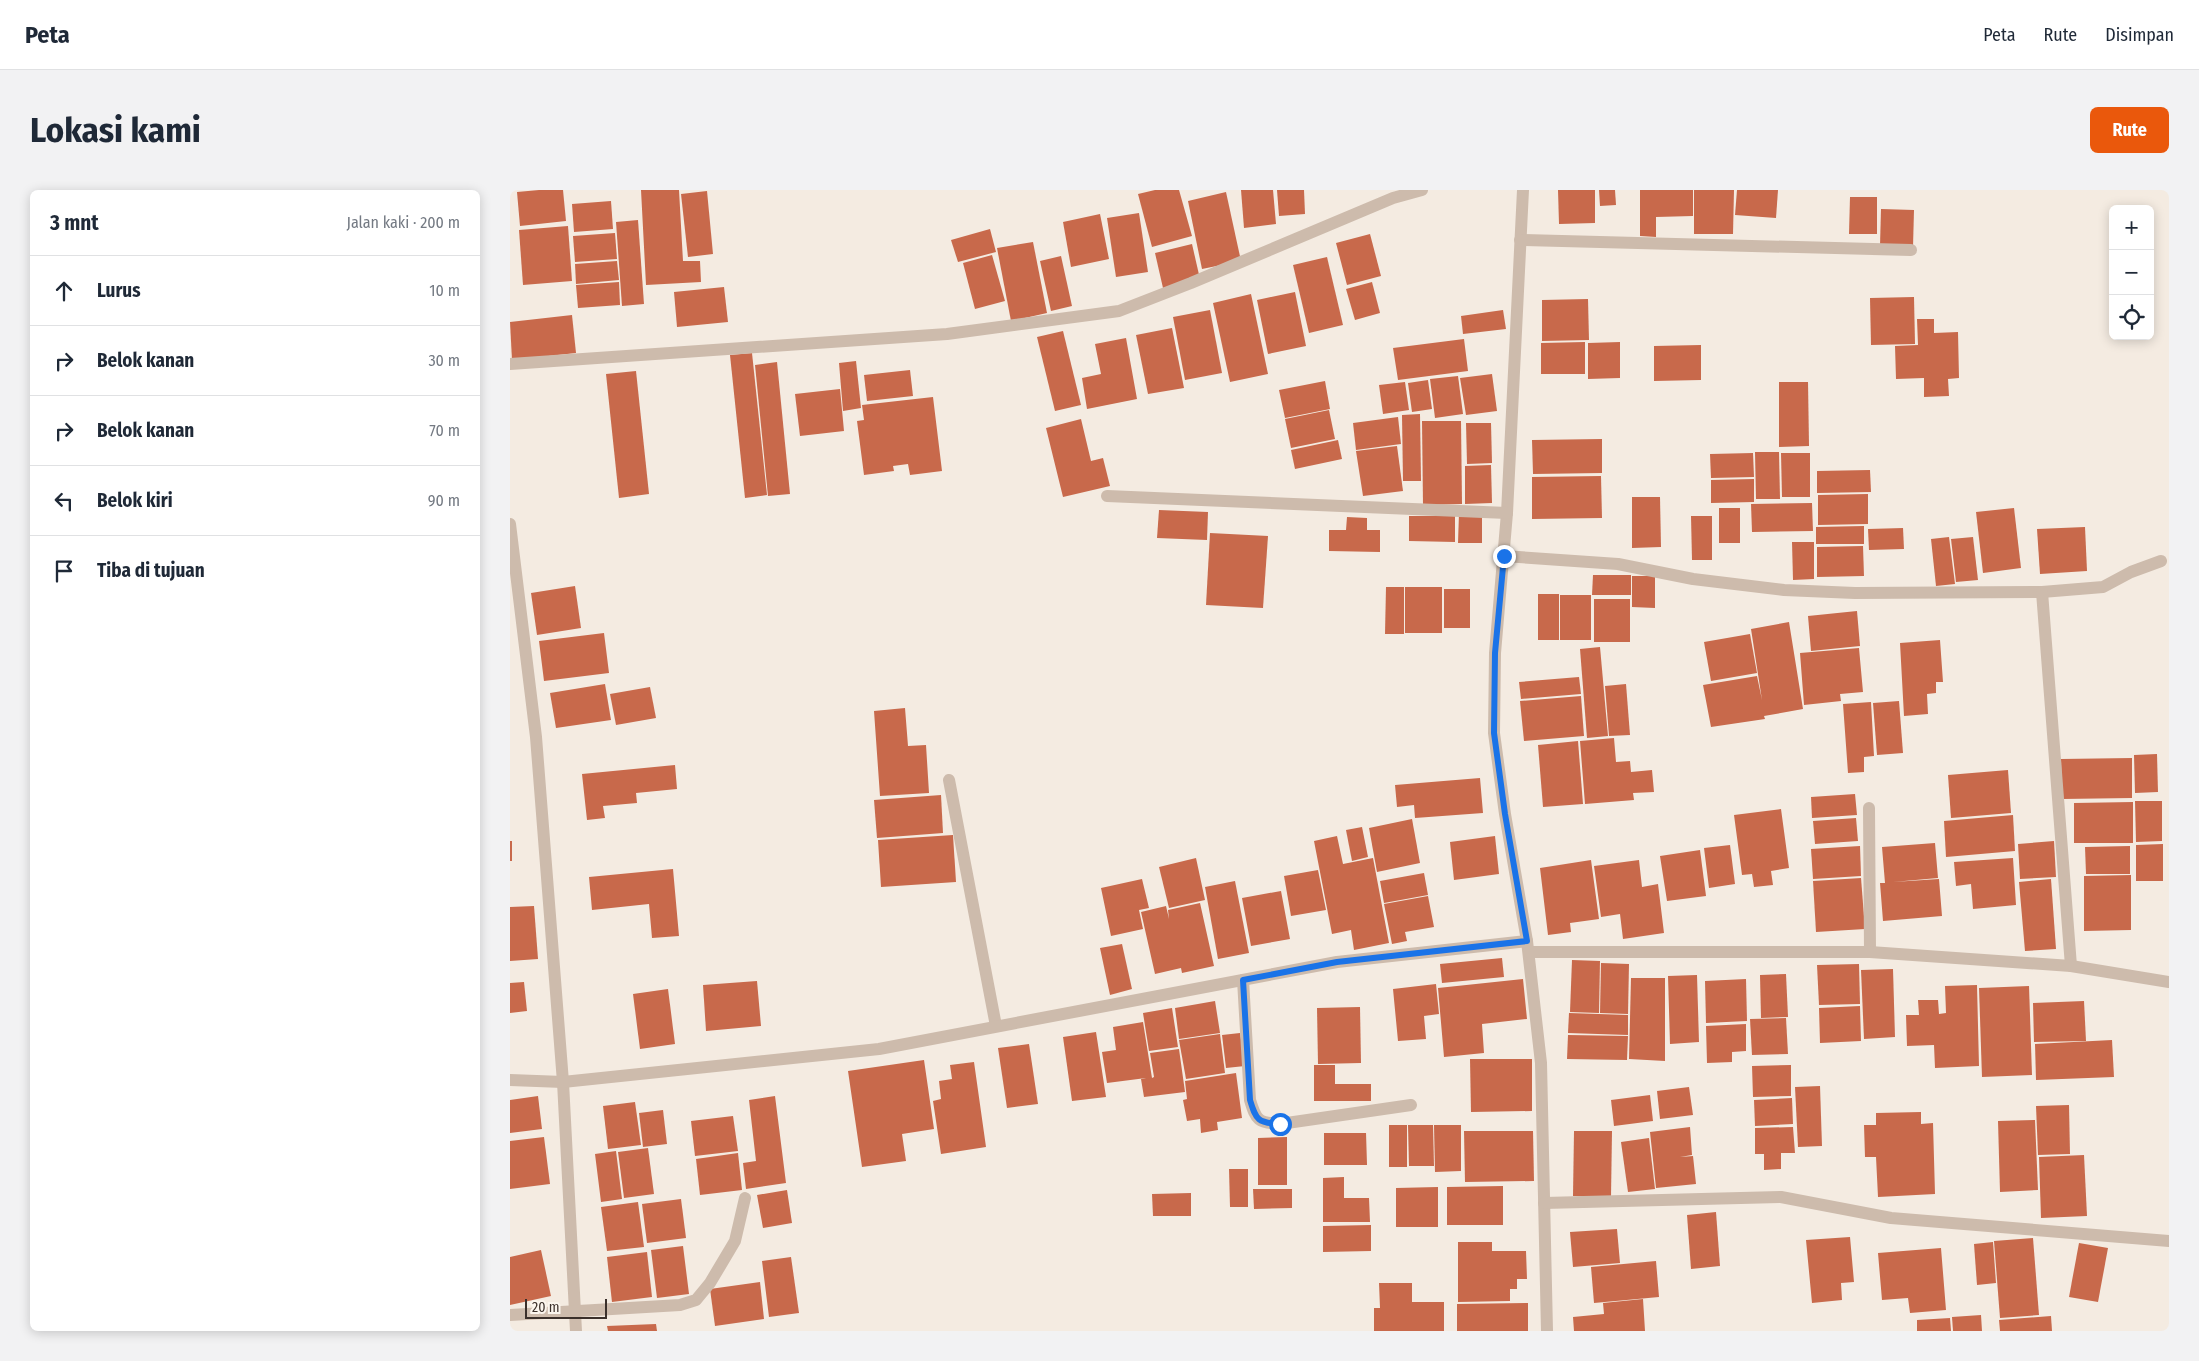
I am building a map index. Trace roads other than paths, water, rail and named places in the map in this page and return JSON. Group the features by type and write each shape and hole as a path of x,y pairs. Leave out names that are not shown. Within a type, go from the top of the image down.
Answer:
{"street":[{"path":"510,364 947,334 1118,311 1191,283 1393,198 1422,190"},
{"path":"1523,190 1507,512 1495,653 1494,733 1505,814 1528,946 1541,1064 1547,1331"},
{"path":"1520,240 1911,250"},
{"path":"1106,496 1507,512"},
{"path":"510,524 536,737 563,1082 576,1331"},
{"path":"1504,556 1618,564 1693,578 1784,590 1855,593 2042,592 2103,587 2132,572 2161,561"},
{"path":"2042,592 2071,966"},
{"path":"949,780 996,1026"},
{"path":"1869,808 1870,952"},
{"path":"510,1080 563,1082 879,1049 1337,962 1528,946 1870,952 2071,966 2169,982"},
{"path":"1243,980 1250,1100 1255,1117 1265,1124 1280,1124 1411,1105"},
{"path":"1544,1203 1781,1197 1891,1218 2169,1242"},
{"path":"510,1315 680,1305 696,1300 710,1283 735,1241 745,1198"}]}
